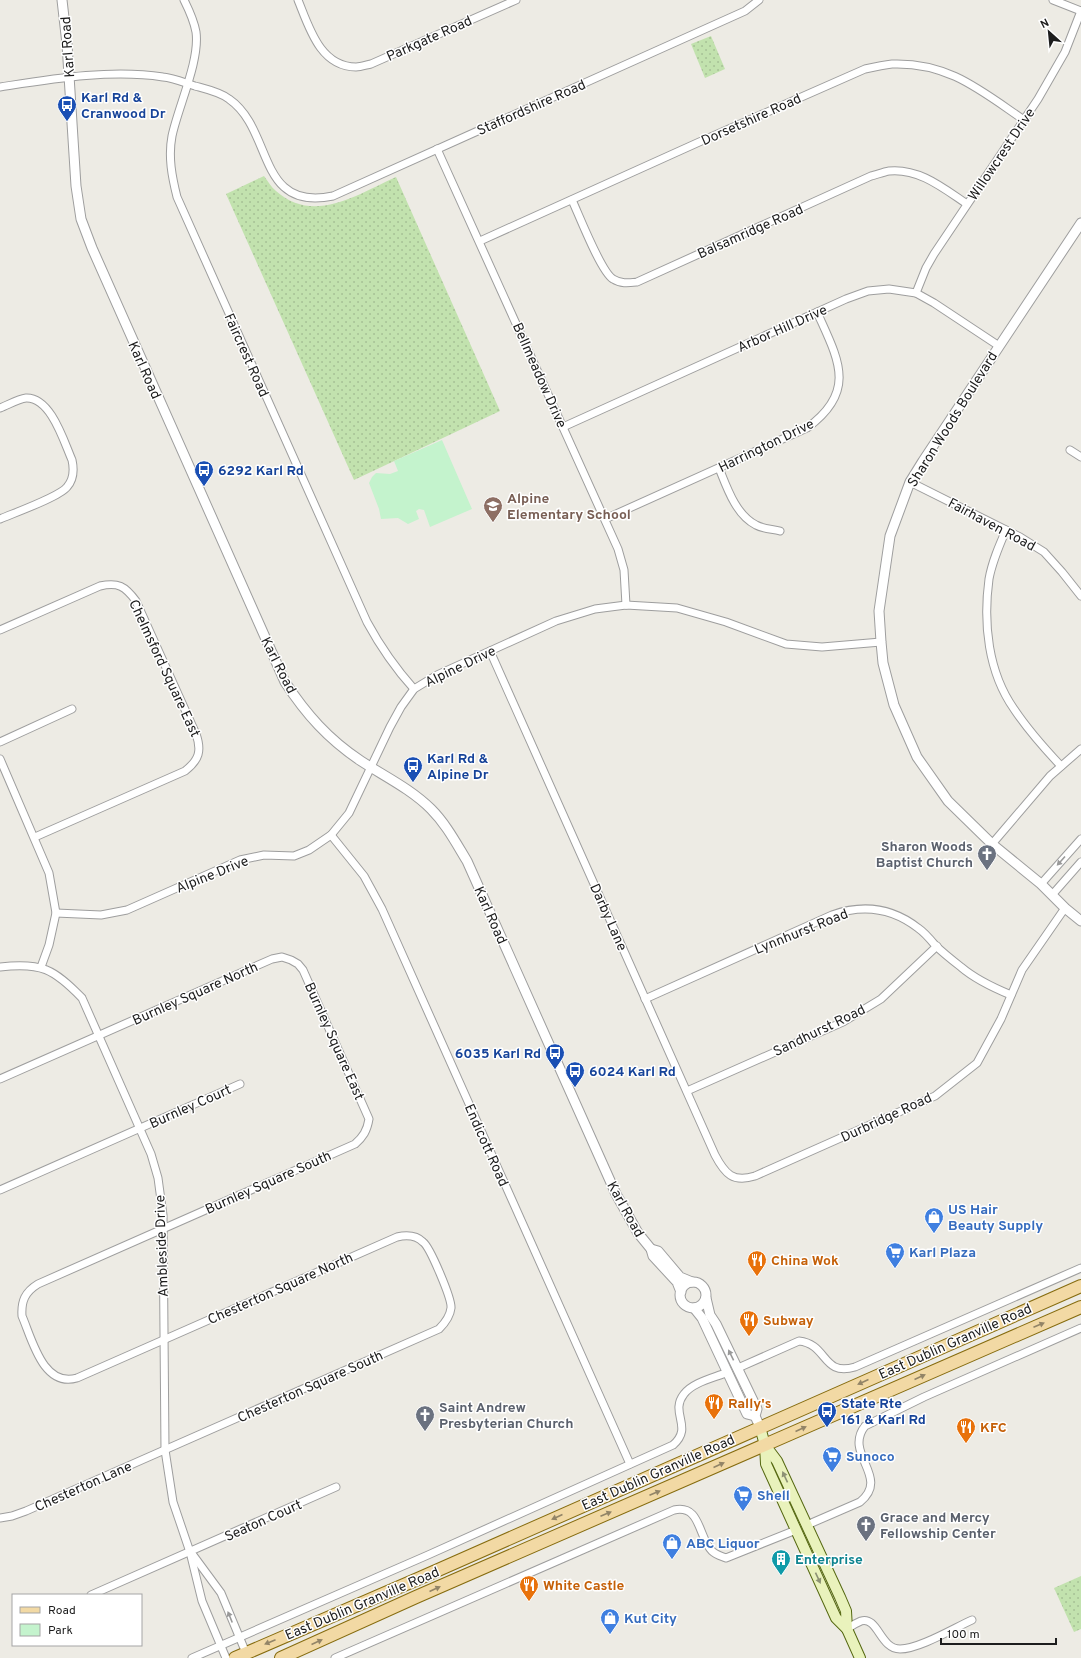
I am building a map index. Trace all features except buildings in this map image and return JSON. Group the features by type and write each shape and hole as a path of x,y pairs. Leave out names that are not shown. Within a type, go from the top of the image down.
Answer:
{"main road":[{"name":"East Dublin Granville Road","path":"242,1656 420,1578 757,1422 1081,1286"},
{"name":"East Dublin Granville Road","path":"281,1658 1081,1307"},
{"path":"757,1422 765,1445 766,1464 836,1618 847,1628"},
{"path":"765,1445 776,1458 846,1611 847,1628 860,1658"}],"street":[{"name":"Karl Road","path":"62,0 65,15 76,186 81,219 92,248 285,682 302,707 320,729 359,760 406,788 431,809 450,832 467,862 616,1194 638,1233 651,1249 652,1256 676,1282 681,1292"},
{"name":"Faircrest Road","path":"184,0 196,32 194,57 172,137 170,155 172,176 177,197 367,622 377,640 414,689"},
{"name":"Parkgate Road","path":"298,0 315,41 326,55 340,65 356,67 371,64 516,0"},
{"name":"Staffordshire Road","path":"187,84 210,90 229,98 244,113 251,125 270,169 282,185 298,196 318,199 333,196 745,11 759,0"},
{"path":"1053,0 1081,11"},
{"name":"Willowcrest Drive","path":"916,293 926,268 1024,120 1065,52 1081,11"},
{"name":"Dorsetshire Road","path":"480,242 865,69 912,64 953,74 973,85 1024,120"},
{"path":"0,87 69,77 129,74 164,77 187,84"},
{"name":"Bellmeadow Drive","path":"438,149 618,549 624,570 626,605"},
{"name":"Balsamridge Road","path":"572,200 603,268 612,278 624,284 637,282 870,176 888,171 906,172 922,176 967,204"},
{"name":"Sharon Woods Boulevard","path":"1081,224 922,461 910,482 890,536 879,611 880,642 894,705 917,757 948,801 992,844 1041,884 1081,921"},
{"name":"Arbor Hill Drive","path":"563,427 846,299 868,291 889,289 916,293 934,303 999,346"},
{"name":"Harrington Drive","path":"605,519 807,428 818,420 833,400 839,382 838,362 817,312"},
{"path":"0,408 27,398 36,400 45,405 51,413 72,460 74,468 73,477 67,487 58,494 0,519"},
{"path":"1070,450 1081,457"},
{"path":"719,468 734,501 743,515 756,526 780,531"},
{"name":"Fairhaven Road","path":"910,482 1020,537 1044,552 1081,596"},
{"path":"1006,530 997,550 989,578 987,611 988,639 996,673 1013,708 1038,741 1061,766"},
{"name":"Chelmsford Square East","path":"0,630 100,586 110,584 121,586 130,592 136,600 196,734 199,744 198,754 194,765 185,771 35,837"},
{"name":"Alpine Drive","path":"56,912 101,914 127,910 240,860 264,855 294,856 309,850 331,835 349,812 401,707 414,689 437,675 556,621 595,609 626,605 676,608 726,622 786,644 822,647 880,642"},
{"name":"Darby Lane","path":"490,651 721,1167 727,1174 735,1178"},
{"path":"0,742 72,709"},
{"path":"992,844 1061,766 1081,749"},
{"path":"0,760 35,837 49,873 56,912 49,945 41,967"},
{"name":"Endicott Road","path":"331,835 364,876 382,909 630,1464"},
{"path":"1041,884 1081,839"},
{"path":"1052,895 1081,862"},
{"name":"Lynnhurst Road","path":"645,998 846,910 876,908 892,913 918,928 936,946 962,968 996,989 1011,995"},
{"name":"Durbridge Road","path":"735,1178 745,1180 755,1176 935,1096 977,1063 1001,1019 1022,970 1066,908"},
{"name":"Sandhurst Road","path":"687,1091 843,1022 881,999 936,946"},
{"name":"Burnley Square North","path":"0,1079 272,959 282,957 291,960"},
{"name":"Burnley Square East","path":"291,960 298,964 303,970 366,1111 369,1119 368,1127"},
{"name":"Ambleside Drive","path":"0,967 21,965 41,967 64,980 82,998 152,1154 158,1178 163,1215 165,1450 173,1502 190,1552 202,1601 226,1658"},
{"name":"Burnley Court","path":"0,1190 240,1084"},
{"name":"Burnley Square South","path":"61,1379 51,1374 44,1365 22,1316 21,1307 24,1298 30,1289 38,1284 355,1144 363,1137 368,1127"},
{"name":"Chesterton Square South","path":"165,1450 439,1329 450,1315 451,1306 430,1250 424,1242 414,1237 405,1235 397,1237"},
{"name":"Chesterton Square North","path":"61,1379 70,1380 77,1378 397,1237"},
{"name":"Karl Road","path":"651,1249 658,1251 680,1276 692,1282"},
{"name":"East Dublin Granville Road","path":"738,1368 799,1341 807,1342 813,1345 833,1367 840,1370 851,1369 1081,1268"},
{"path":"706,1298 702,1306 694,1308 687,1306 682,1302 681,1292 684,1286 692,1282 703,1286 707,1294 706,1298 710,1315 716,1324 757,1409 757,1422"},
{"path":"694,1308 702,1318 747,1414 757,1422"},
{"path":"807,1525 860,1502 868,1496 871,1482 858,1441 859,1434 865,1426 924,1397 1081,1328"},
{"name":"East Dublin Granville Road","path":"192,1658 428,1555 673,1445 678,1441 683,1432 679,1413 679,1403 684,1394 692,1387 728,1372"},
{"name":"Chesterton Lane","path":"0,1518 26,1511 165,1450"},
{"name":"Seaton Court","path":"93,1594 336,1487"},
{"path":"335,1658 674,1510 684,1508 690,1512 696,1519 711,1550 716,1555 726,1558 796,1530"},
{"name":"Ambleside Drive","path":"190,1552 221,1593 238,1637 242,1656"},
{"path":"847,1628 861,1621 873,1623 887,1644 899,1649 912,1648 972,1620"}],"green space":[{"path":"711,36 725,69 705,78 691,44"},
{"path":"264,176 274,189 291,201 305,206 321,206 336,203 351,198 396,177 500,411 354,480 226,194"},
{"path":"442,440 472,509 430,527 424,510 419,509 416,511 419,519 408,524 398,518 381,519 379,509 369,483 372,477 376,473 390,474 398,471 394,461"},
{"path":"1081,1576 1081,1629 1074,1632 1054,1588"}],"place":[{"name":"Karl Rd & Cranwood Dr","path":"67,122"},
{"name":"6292 Karl Rd","path":"204,487"},
{"name":"Alpine Elementary School","path":"493,523"},
{"name":"Karl Rd & Alpine Dr","path":"413,783"},
{"name":"Sharon Woods Baptist Church","path":"987,871"},
{"name":"6035 Karl Rd","path":"555,1070"},
{"name":"6024 Karl Rd","path":"575,1088"},
{"name":"US Hair Beauty Supply","path":"934,1234"},
{"name":"Karl Plaza","path":"895,1269"},
{"name":"China Wok","path":"757,1277"},
{"name":"Subway","path":"749,1337"},
{"name":"Rally's","path":"714,1420"},
{"name":"State Rte 161 & Karl Rd","path":"827,1428"},
{"name":"Saint Andrew Presbyterian Church","path":"425,1432"},
{"name":"KFC","path":"966,1444"},
{"name":"Sunoco","path":"832,1473"},
{"name":"Shell","path":"743,1512"},
{"name":"Grace and Mercy Fellowship Center","path":"866,1542"},
{"name":"ABC Liquor","path":"672,1560"},
{"name":"Enterprise","path":"781,1576"},
{"name":"White Castle","path":"529,1602"},
{"name":"Kut City","path":"610,1635"}]}
